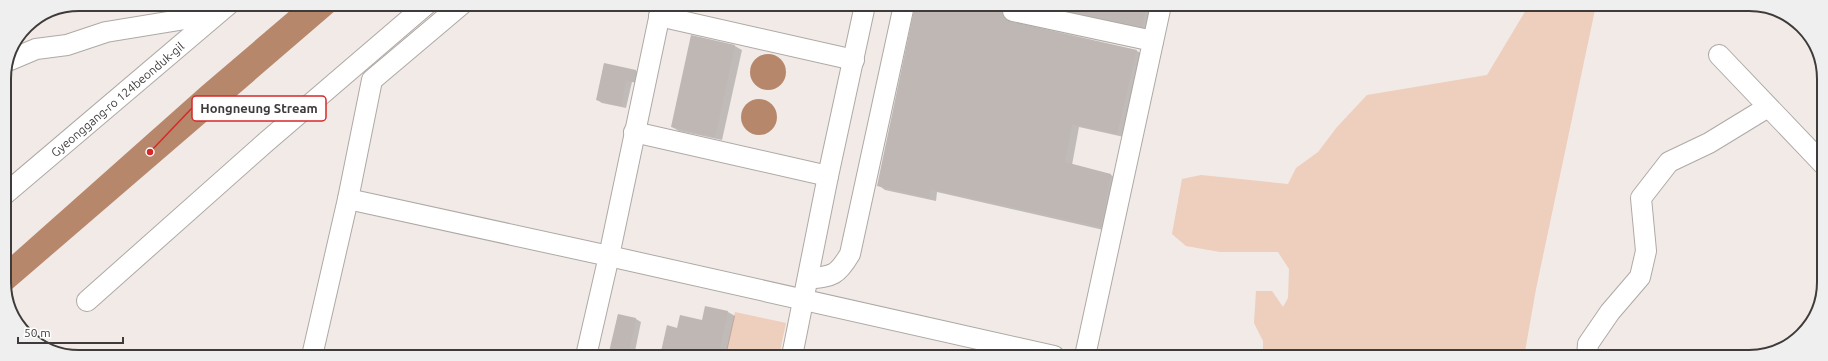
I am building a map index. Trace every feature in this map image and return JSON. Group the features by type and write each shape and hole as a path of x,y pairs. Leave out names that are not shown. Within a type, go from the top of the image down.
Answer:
{"street":[{"path":"14,58 36,49 67,45 106,32 212,11"},
{"name":"Gyeonggang-ro 124beonduk-gil","path":"11,189 220,11"},
{"path":"87,301 266,142 419,11"},
{"path":"313,350 348,199 372,80 454,11"},
{"path":"587,350 660,11"},
{"path":"664,11 854,60"},
{"path":"793,350 828,176 864,11"},
{"path":"808,279 828,277 840,270 850,254 903,11"},
{"path":"1029,11 1153,41"},
{"path":"1086,350 1160,11"},
{"path":"1719,55 1817,158"},
{"path":"1588,350 1588,344 1610,312 1640,277 1646,251 1641,198 1669,162 1709,142 1768,107"},
{"path":"634,132 828,176"},
{"path":"348,199 804,299 1009,350"}],"shaded area":[{"path":"290,11 335,11 12,289 11,256 202,86"},
{"path":"1525,11 1595,11 1536,289 1525,350 1263,350 1263,341 1254,323 1256,291 1272,291 1283,307 1288,298 1289,269 1278,252 1220,252 1186,246 1172,234 1182,179 1201,175 1288,184 1296,168 1318,152 1337,127 1367,95 1487,75"},
{"path":"772,54 781,59 785,65 785,79 781,85 772,90 764,90 755,85 751,79 750,68 755,59 761,55"},
{"path":"763,99 772,104 776,110 776,124 772,130 763,135 755,135 746,130 742,124 741,113 746,104 752,100"},
{"path":"735,312 786,323 780,350 726,350"}],"building":[{"path":"914,11 1003,11 1002,14 1005,20 1137,50 1117,134 1072,124 1065,162 1111,174 1101,227 930,189 929,198 877,186"},
{"path":"1067,11 1146,11 1142,27"},
{"path":"691,35 735,45 715,137 671,127"},
{"path":"604,63 636,70 634,82 626,80 621,106 596,100"},
{"path":"705,306 728,311 719,350 661,350 667,325 677,328 680,315 702,320"},
{"path":"618,314 636,318 629,350 609,350"}],"place":[{"name":"Hongneung Stream","path":"150,152"}]}
